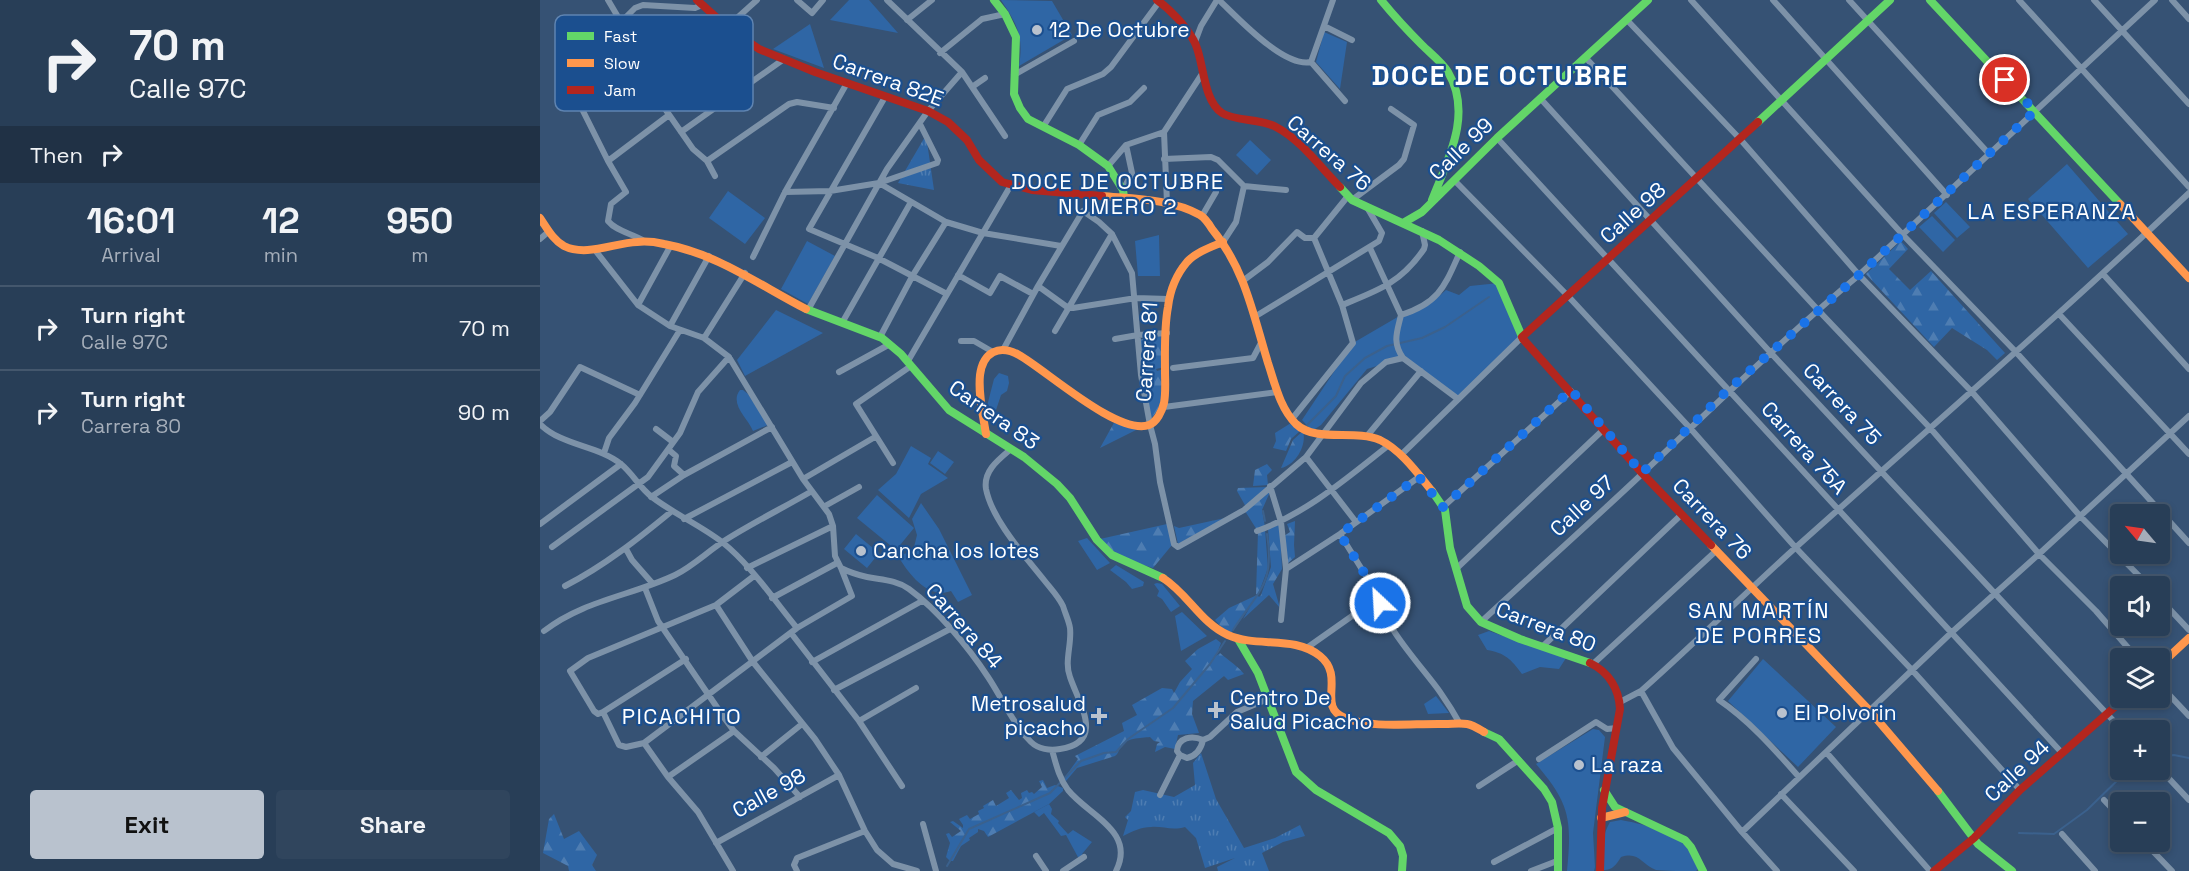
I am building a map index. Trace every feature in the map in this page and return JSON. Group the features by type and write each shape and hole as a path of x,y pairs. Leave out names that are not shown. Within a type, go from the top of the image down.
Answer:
{"street":[{"path":"608,0 617,15"},
{"path":"740,15 756,0"},
{"path":"797,0 812,14 823,0"},
{"path":"887,0 962,72 1005,136"},
{"path":"907,21 932,0"},
{"path":"994,0 1005,14 1016,37 1014,94 1020,108 1028,119 1079,145 1108,166 1123,193"},
{"path":"1195,42 1201,26 1218,0 1276,50 1297,62 1311,62"},
{"path":"1311,62 1333,0"},
{"path":"1381,0 1402,25 1447,70 1456,89 1460,105 1458,127 1453,147 1432,202"},
{"name":"Calle 99","path":"1403,223 1422,212 1497,138 1648,0"},
{"path":"1691,0 1904,235 2015,351 2189,543"},
{"path":"1773,0 1947,195"},
{"path":"1849,0 1990,155"},
{"name":"Calle 98","path":"1401,455 1522,337 1890,0"},
{"path":"1930,0 2189,278"},
{"path":"2019,0 2189,187"},
{"path":"2094,0 2189,104"},
{"name":"Calle 97","path":"1481,622 1729,389 1904,235 2155,0"},
{"path":"2172,0 2189,19"},
{"path":"1043,127 1067,89 1104,74 1111,67 1158,1"},
{"name":"Carrera 76","path":"1158,1 1167,7 1195,42 1202,74 1217,108 1222,113 1275,126 1299,145 1350,198 1368,209 1422,230 1460,252 1499,283 1522,337 1642,473 1869,710 1927,777 1978,844 2012,871"},
{"path":"628,15 635,8 643,5 695,8 700,2"},
{"name":"Carrera 82E","path":"700,2 715,15"},
{"path":"940,53 982,19 1005,14"},
{"path":"1627,20 1740,139 1859,275 1972,392 2080,516 2139,576"},
{"path":"1324,26 1352,40"},
{"path":"1014,75 1074,41"},
{"name":"Carrera 82E","path":"753,45 847,83 928,111 958,130 979,160 1002,182 1011,186 1032,190 1123,193 1167,203 1202,216"},
{"path":"1585,57 1931,429 2039,554 2096,611 2128,648"},
{"path":"753,81 784,59"},
{"path":"1311,62 1344,102"},
{"path":"808,310 879,183 928,111 962,72"},
{"path":"1167,203 1164,132 1202,74"},
{"path":"972,87 985,78"},
{"path":"753,257 785,192 847,83"},
{"path":"1079,145 1098,115 1131,102 1144,88"},
{"path":"885,97 809,229 878,258 947,294"},
{"name":"Carrera 75","path":"1540,98 1770,352 1883,471 2111,720"},
{"path":"707,161 789,104 797,102 834,108"},
{"path":"1244,280 1268,262 1297,232 1305,238 1314,238 1350,198 1404,159 1414,125 1391,109"},
{"path":"583,111 626,192 611,204 608,215 611,224 644,241"},
{"path":"667,111 693,149 707,161 715,176"},
{"path":"681,132 710,111"},
{"path":"608,161 669,115"},
{"path":"785,192 830,191 879,183 937,163 938,160 920,124"},
{"path":"1108,166 1126,145 1164,132"},
{"name":"Carrera 75A","path":"1497,138 2062,753"},
{"path":"1123,193 1132,173 1126,145"},
{"path":"1164,159 1215,158 1244,186 1286,190"},
{"path":"1455,181 1568,296 1690,428 1796,548 1912,670 2020,790"},
{"path":"879,183 946,222 983,233 1060,246"},
{"path":"893,463 856,404 909,364 947,294 1011,186"},
{"path":"1216,192 1202,216 1223,242 1236,222 1244,186"},
{"path":"1600,870 1604,790 1620,702 1641,691 1838,510 1931,429 2015,351 2060,314 2189,193"},
{"path":"842,323 910,202"},
{"path":"1256,316 1370,248 1381,239 1382,233 1368,209"},
{"path":"986,434 980,386 981,365 986,356 1003,350 1060,246 1083,211 1100,222 1112,234 1132,273 1136,298 1140,367 1160,482 1176,547 1244,510 1306,457 1361,383 1386,362 1403,358"},
{"name":"Carrera 83","path":"540,218 544,236 568,247 595,250 644,241 671,245 709,256 745,273 808,310 879,337 890,344 931,393 948,409 1011,449 1061,488 1072,499 1092,536 1110,554 1130,566 1164,578 1223,633 1238,639 1308,647"},
{"path":"879,337 913,275 946,222"},
{"path":"1342,305 1388,286 1424,249 1422,230"},
{"path":"1055,331 1112,234"},
{"path":"1292,419 1353,343 1342,305 1314,238"},
{"name":"Carrera 80","path":"1223,242 1244,280 1277,392 1292,419 1306,432 1316,435 1367,436 1389,445 1401,455 1443,507 1462,597 1471,611 1481,622 1542,647 1593,664 1613,682 1620,702"},
{"name":"Carrera 81","path":"1003,350 1017,354 1105,415 1137,426 1150,425 1164,407 1168,299 1175,278 1187,262 1223,242"},
{"path":"638,305 671,245"},
{"path":"1370,248 1401,315 1396,348 1403,358 1458,399"},
{"path":"595,250 638,305 670,326 705,338 729,357 792,462 825,506 834,526 839,566 852,596 797,628 644,743 626,747 619,745 603,712"},
{"path":"1401,315 1411,312 1443,290 1460,252"},
{"path":"670,326 709,256"},
{"path":"705,338 745,273"},
{"path":"2103,274 2189,369"},
{"path":"958,275 990,292 1000,276 1033,294"},
{"path":"1038,286 1068,307 1073,308 1136,298 1168,299"},
{"path":"2060,314 2189,454"},
{"path":"604,453 609,438 640,395 680,330"},
{"path":"1115,339 1167,333"},
{"path":"962,341 974,341 993,352"},
{"path":"1173,368 1253,358 1262,341"},
{"path":"839,372 890,344"},
{"path":"552,547 638,485 658,465 674,442 698,392 729,357"},
{"path":"640,395 580,367 550,412 540,422 552,434 604,453 621,464 638,485 651,496 722,542 797,628"},
{"path":"1367,436 1421,371"},
{"path":"1443,507 1571,390"},
{"path":"1164,407 1277,392"},
{"path":"1742,832 1951,633 2189,416"},
{"path":"651,496 684,475 772,428"},
{"path":"656,429 674,442"},
{"path":"1457,568 1604,429"},
{"path":"803,479 875,437"},
{"path":"1257,531 1281,522 1332,490 1389,445"},
{"path":"1011,449 991,469 986,480 987,490 995,512 1008,533 1057,595 1066,616 1070,628 1068,674 1086,722 1086,732 1084,738 1072,746 1052,750 1063,783 1071,794 1119,837 1121,857 1116,871"},
{"path":"669,450 676,456 674,466 684,475"},
{"path":"1306,457 1356,522"},
{"path":"684,519 792,462"},
{"path":"540,524 621,464"},
{"path":"1286,568 1340,534 1419,477"},
{"path":"825,506 859,486"},
{"path":"1270,486 1281,522 1286,568 1281,620"},
{"path":"544,631 586,605 645,588 697,562 722,542 812,491"},
{"path":"565,586 626,549 672,511"},
{"path":"1542,647 1682,514"},
{"path":"747,568 834,526"},
{"path":"1340,534 1379,597 1395,632 1440,692 1460,724"},
{"path":"626,549 632,560 653,584"},
{"path":"1593,664 1717,550"},
{"path":"772,598 839,566"},
{"name":"Carrera 84","path":"839,566 861,576 898,582 922,601 950,629 988,676 1027,738 1036,746 1052,750"},
{"path":"686,659 598,714 570,671 588,658 716,605 754,576"},
{"path":"645,588 653,610 663,627 734,731 774,768 800,797"},
{"path":"1379,597 1308,647 1323,658 1333,672 1330,703 1334,711 1349,720 1363,723 1460,724 1476,727 1499,739 1544,789 1552,802 1558,828 1557,871"},
{"path":"812,662 922,601"},
{"path":"716,605 753,662 839,775 865,831 877,850 900,867 917,871"},
{"path":"2170,610 2189,630"},
{"path":"834,690 950,629"},
{"path":"791,633 859,722 902,786"},
{"path":"2170,656 2189,638"},
{"name":"Carrera 83","path":"1238,639 1258,673 1296,772 1316,790 1389,833 1400,846 1402,871"},
{"path":"1756,659 1719,700 1763,737 1800,777"},
{"path":"859,722 916,688"},
{"path":"1641,691 1667,740 1777,871"},
{"path":"2170,696 2189,716"},
{"path":"1203,740 1198,737 1183,740 1177,746 1177,751 1187,758 1194,755 1203,740 1210,737 1237,712 1268,699"},
{"name":"Calle 94","path":"1932,871 1974,838 2020,790 2113,708"},
{"path":"1539,759 1596,722 1607,729 1617,728"},
{"path":"761,757 802,724"},
{"path":"668,777 734,731"},
{"path":"644,743 668,777 698,812 733,871"},
{"path":"1826,752 1932,871"},
{"path":"1160,795 1180,755"},
{"path":"1479,786 1519,760"},
{"name":"Calle 98","path":"716,843 839,775"},
{"path":"2170,780 2189,801"},
{"path":"1604,790 1615,807 1685,840 1703,871"},
{"path":"1781,794 1854,871"},
{"path":"2104,800 2110,806"},
{"path":"1601,818 1626,812"},
{"path":"922,824 936,871"},
{"path":"1494,862 1558,828"},
{"path":"797,871 794,866 797,858 865,831"},
{"path":"2062,834 2095,871"},
{"path":"2154,852 2172,871"},
{"path":"1036,856 1046,871"},
{"path":"1063,871 1084,857"},
{"path":"1531,871 1557,861"}],"green space":[{"path":"849,0 869,0 898,33 830,20"},
{"name":"12 De Octubre","path":"1001,0 1052,1 1072,35 1019,66 1020,38"},
{"path":"810,24 824,68 773,49"},
{"path":"1324,32 1347,42 1340,89 1316,62"},
{"path":"926,135 934,190 898,183"},
{"path":"1250,140 1271,160 1257,175 1236,155"},
{"path":"2067,164 2128,234 2088,268 2028,199"},
{"path":"728,191 765,218 745,244 709,218"},
{"path":"1946,202 1970,227 1957,238 1934,213"},
{"path":"1932,216 1955,240 1943,252 1919,227"},
{"path":"1159,235 1160,276 1138,276 1135,241"},
{"path":"807,241 835,256 808,304 781,289"},
{"path":"1901,241 1908,249 1889,269 1910,290 1931,271 2005,353 1997,360 1987,350 1952,328 1934,347 1866,274"},
{"path":"1499,283 1522,337 1458,399 1403,358 1367,369 1321,425 1312,431 1302,420 1353,343 1401,315 1436,299 1446,290 1459,295 1470,286"},
{"path":"776,310 823,333 745,376 737,360"},
{"path":"1165,335 1164,367 1156,369 1157,371 1164,369 1162,396 1155,415 1150,420 1138,340"},
{"path":"999,373 1008,376 1009,383 1007,391 1001,395 996,410 987,406 994,379"},
{"path":"740,390 748,394 768,425 753,431 738,406 737,395"},
{"path":"1115,421 1140,428 1100,448"},
{"path":"1291,423 1301,430 1291,439 1286,451 1273,448 1276,441 1275,433"},
{"path":"1303,431 1302,448 1299,454 1291,463 1281,468 1293,440"},
{"path":"911,446 931,458 928,464 948,478 921,494 909,518 878,490 896,474"},
{"path":"938,451 954,462 945,474 930,463"},
{"path":"1267,464 1272,470 1267,475 1268,485 1253,486 1255,470"},
{"path":"1268,487 1246,507 1237,491 1238,488"},
{"path":"1269,488 1270,492 1262,510 1265,527 1257,530 1245,511"},
{"path":"877,495 914,528 896,550 857,518"},
{"path":"921,503 939,529 972,595 958,602 951,591 934,592 920,583 907,570 898,556 913,551 917,535 912,519"},
{"path":"1225,518 1178,544 1174,526 1179,528"},
{"path":"1295,521 1295,557 1287,564 1284,536 1290,532 1287,524"},
{"path":"1167,524 1172,545 1153,568 1121,558 1100,539"},
{"path":"1280,524 1282,569 1273,584 1280,608 1269,595 1243,619 1250,607 1231,633 1225,631 1215,620 1229,608 1261,595 1271,567 1268,529"},
{"path":"1265,529 1268,568 1258,595 1256,594 1258,532"},
{"name":"Cancha los lotes","path":"856,534 879,553 867,568 844,549"},
{"path":"1087,538 1110,563 1097,570 1078,541"},
{"path":"1116,565 1144,582 1143,586 1132,589 1110,570"},
{"path":"1154,584 1162,584 1180,606 1171,612 1157,596 1159,591"},
{"path":"1182,612 1207,636 1181,651 1175,616"},
{"path":"1489,631 1566,658 1559,669 1540,667 1522,674 1507,658 1487,650 1478,635"},
{"path":"1216,639 1221,643 1216,656 1220,653 1244,674 1228,680 1224,676 1193,701 1192,714 1199,733 1178,735 1175,749 1165,747 1155,752 1160,742 1150,737 1129,740 1122,744 1115,756 1077,768 1066,781 1064,779 1078,759 1075,756 1124,731 1122,723 1137,715 1132,705 1162,688 1172,689 1174,693 1192,669 1185,661 1198,649"},
{"name":"El Polvorin","path":"1763,659 1836,727 1798,767 1728,701"},
{"path":"1436,696 1449,713 1428,714 1424,704"},
{"path":"1593,729 1599,730 1605,737 1593,833 1595,867 1594,871 1567,871 1569,838 1566,813 1556,790 1536,764"},
{"path":"1201,753 1216,799 1244,848 1275,838 1300,825 1305,836 1283,842 1262,853 1269,871 1218,871 1217,867 1235,858 1205,868 1196,838 1185,827 1176,829 1147,827 1123,836 1128,820 1125,817 1131,811 1135,792 1143,790 1174,797 1195,785 1193,763"},
{"path":"1043,780 1047,788 1055,785 1063,788 1063,791 1049,804 988,837 984,831 978,829 978,832 969,838 970,840 961,846 953,861 946,857 950,843 946,834 949,833 952,837 961,831 950,822 953,821 963,828 959,819 967,815 970,819 979,814 978,811 984,808 983,806 993,800 996,806 1009,798 1006,793 1011,790 1019,800 1022,798 1021,793 1027,790 1034,794 1042,787 1039,781"},
{"path":"1049,804 1052,809 1051,814 1068,834 1073,830 1092,842 1079,859 1066,835 1061,836 1044,813 1039,817 1034,812"},
{"path":"554,814 564,839 579,831 597,855 592,865 596,871 569,871 568,866 543,853 549,819"},
{"path":"1621,820 1637,823 1675,837 1688,847 1698,869 1696,871 1656,870 1636,857 1627,856 1621,857 1611,868 1602,870 1605,833 1610,822"}],"waterway":[{"path":"1306,426 1336,396 1345,376 1365,358 1387,346 1422,338 1445,327 1489,297"},
{"path":"1263,511 1265,521"},
{"path":"1233,630 1257,596 1266,577 1269,565 1267,534"},
{"path":"947,866 969,829 1050,793 1081,761 1104,753 1116,752 1128,739 1173,708 1210,664 1225,641"},
{"path":"2170,755 2189,758"},
{"path":"2019,833 2054,834 2087,810 2118,780"}],"traffic: fast":[{"path":"994,0 1005,14 1016,37 1014,94 1020,108 1028,119 1079,145 1108,166 1123,190 1124,197"},
{"path":"1381,0 1443,65 1455,88 1458,104 1455,136 1451,153 1432,200"},
{"path":"1403,223 1422,212 1497,138 1648,0"},
{"path":"1758,122 1890,0"},
{"path":"1930,0 2120,204"},
{"path":"1340,187 1352,200 1439,240 1479,266 1499,283 1523,339"},
{"path":"806,309 882,338 901,354 949,410 1024,457 1057,484 1070,498 1097,540 1112,555 1163,578"},
{"path":"1432,491 1445,510 1450,548 1467,606 1481,622 1520,639 1590,663"},
{"path":"1238,639 1258,673 1296,772 1316,790 1389,833 1400,846 1403,856 1402,871"},
{"path":"1484,732 1499,739 1544,789 1552,802 1558,828 1558,871"},
{"path":"1604,790 1615,807 1685,840 1703,871"},
{"path":"1938,791 1978,844 2012,871"}],"traffic: slow":[{"path":"1102,196 1165,203 1189,210 1204,218 1233,260 1240,276 1276,387 1290,418 1304,430 1314,433 1370,437 1388,444 1402,456 1432,491"},
{"path":"2120,204 2189,278"},
{"path":"540,218 550,234 564,246 591,250 628,243 661,243 702,255 738,271 806,309"},
{"path":"986,434 980,397 980,375 988,356 999,350 1019,355 1082,400 1119,421 1136,426 1152,424 1157,419 1165,399 1166,323 1174,283 1191,258 1223,242"},
{"path":"1711,545 1869,710 1938,791"},
{"path":"1163,578 1180,592 1202,616 1218,630 1228,635 1251,641 1299,646 1320,656 1331,673 1333,707 1345,718 1381,724 1465,724 1484,732"},
{"path":"2170,656 2189,638"},
{"path":"1601,818 1625,812"}],"traffic: jam":[{"path":"697,0 714,15"},
{"path":"1157,0 1178,19 1194,41 1207,89 1215,107 1227,116 1270,124 1285,132 1302,146 1340,187"},
{"path":"753,45 815,72 928,111 948,122 967,140 979,160 1002,182 1032,190 1102,196"},
{"path":"1522,337 1758,122"},
{"path":"1523,339 1642,473 1711,545"},
{"path":"1590,663 1603,671 1612,682 1618,695 1620,709 1602,808 1600,871"},
{"path":"1934,871 1974,838 2020,790 2114,708"}],"place":[{"name":"12 De Octubre","path":"1037,30"},
{"name":"Cancha los lotes","path":"861,551"},
{"name":"Centro De Salud Picacho","path":"1216,710"},
{"name":"El Polvorin","path":"1782,713"},
{"name":"Metrosalud picacho","path":"1099,716"},
{"name":"La raza","path":"1579,765"}],"district":[{"name":"DOCE DE OCTUBRE","path":"1500,76"},
{"name":"DOCE DE OCTUBRE NUMERO 2","path":"1118,194"},
{"name":"LA ESPERANZA","path":"2052,211"},
{"name":"SAN MARTÍN DE PORRES","path":"1759,622"},
{"name":"PICACHITO","path":"682,716"}],"route":[{"path":"1380,603 1379,597 1340,534 1419,477 1443,507 1571,390 1642,473 1729,389 1859,275 2035,111 2005,80"}]}
